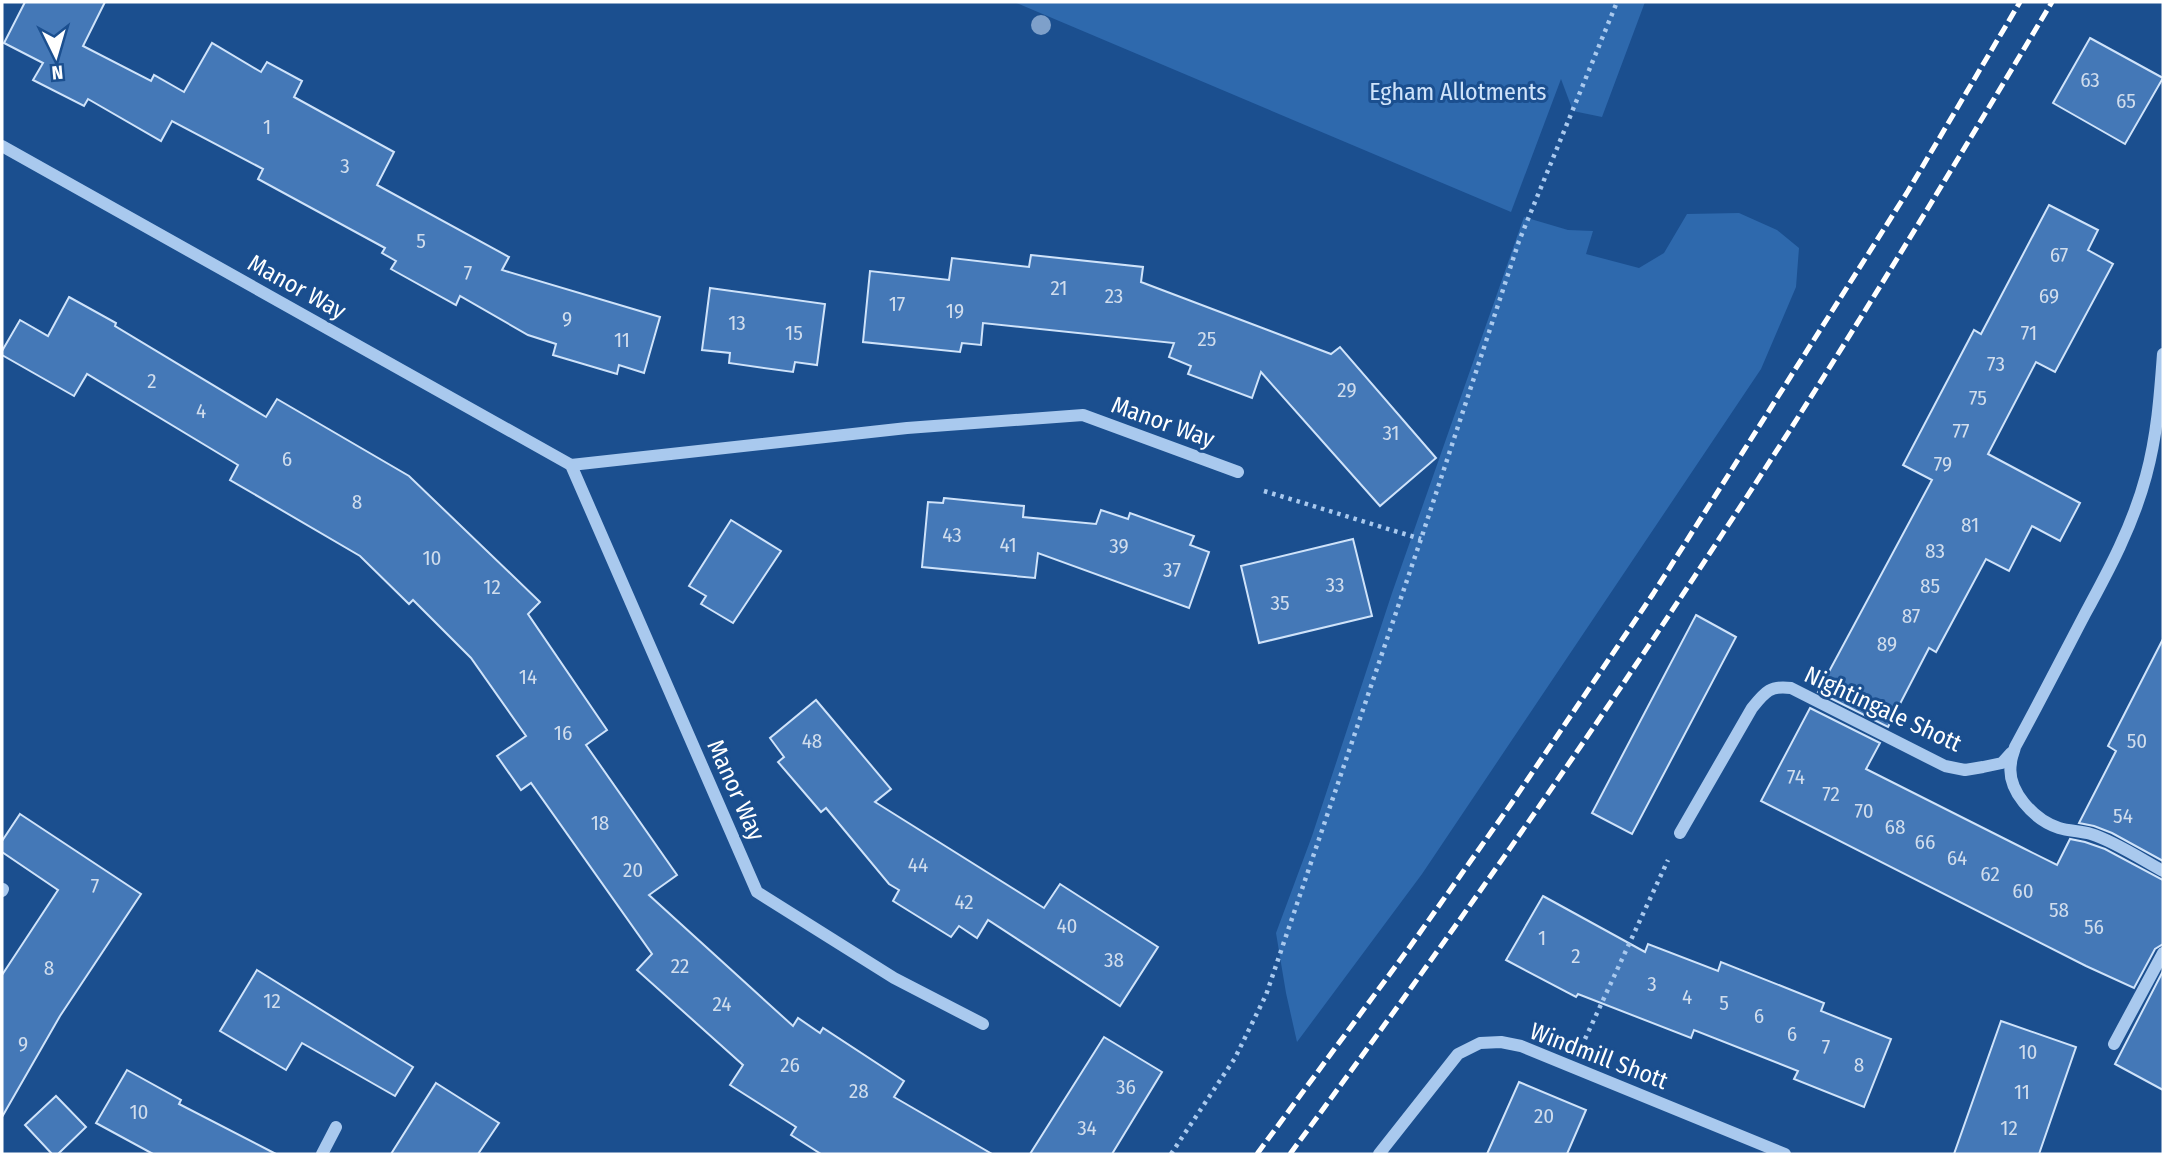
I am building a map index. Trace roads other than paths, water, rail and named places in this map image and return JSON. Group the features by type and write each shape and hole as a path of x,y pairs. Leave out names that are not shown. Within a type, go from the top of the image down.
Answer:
{"street":[{"name":"Manor Way","path":"2,146 572,465 907,428 1083,415 1238,472"},
{"name":"Nightingale Shott","path":"2163,354 2161,412 2146,477 2120,546 2015,747 2010,764 2012,779 2019,795 2030,810 2044,822 2090,834 2163,871"},
{"name":"Manor Way","path":"572,465 757,892 894,978 983,1024"},
{"name":"Nightingale Shott","path":"1680,833 1752,708 1764,693 1777,686 1791,688 1945,766 1965,771 2002,763 2015,747"},
{"path":"2114,1044 2163,953"},
{"name":"Windmill Shott","path":"1379,1154 1458,1054 1480,1042 1502,1042 1521,1046 1785,1154"},
{"path":"322,1154 336,1127"}],"railway":[{"path":"1257,1154 1511,804 1653,594 1908,191 2020,2"},
{"path":"1290,1154 1511,847 1671,612 1849,336 2052,2"}],"park label":[{"name":"Egham Allotments","path":"1458,92"}]}
